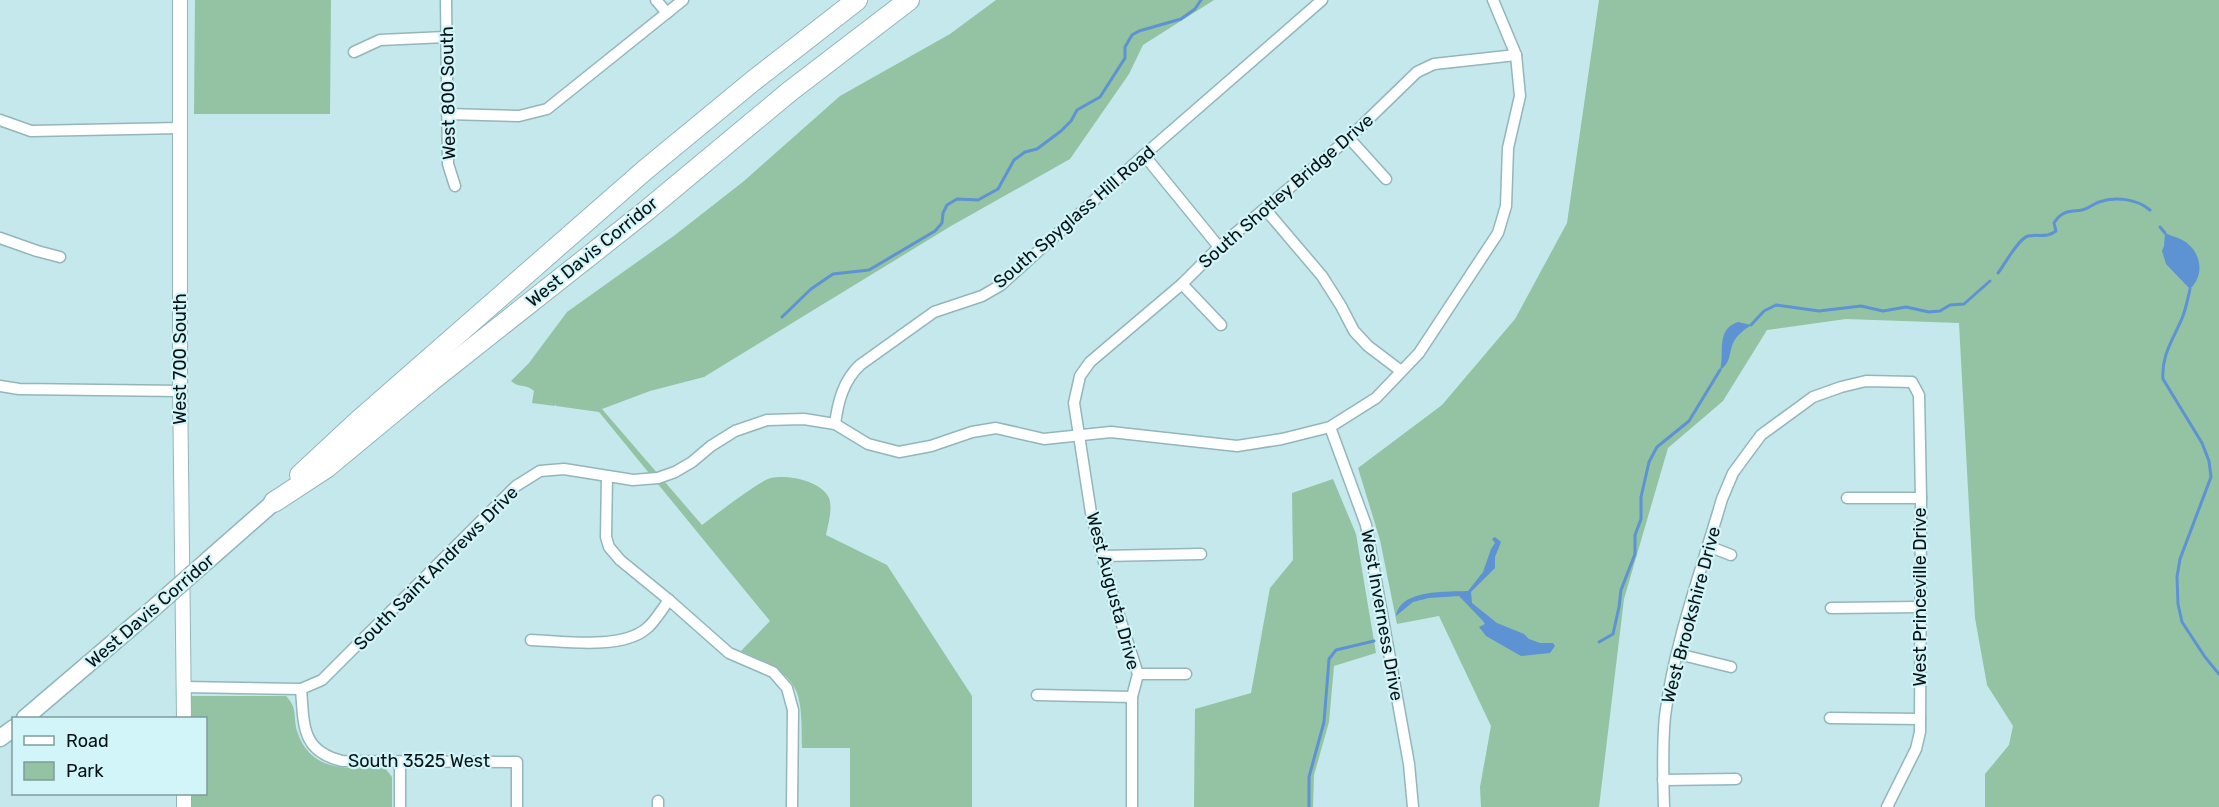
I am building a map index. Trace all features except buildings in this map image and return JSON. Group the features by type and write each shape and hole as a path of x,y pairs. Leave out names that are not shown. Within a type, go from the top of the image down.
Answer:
{"highway":[{"name":"West Davis Corridor","path":"274,502 349,429 645,170 857,0"},
{"name":"West Davis Corridor","path":"274,502 326,468 789,92 909,0"}],"main road":[{"name":"West Davis Corridor","path":"26,717 274,502"}],"street":[{"name":"West 700 South","path":"180,0 180,390 184,717"},
{"name":"West 800 South","path":"446,0 448,164 455,186"},
{"path":"656,0 667,13"},
{"path":"447,114 519,116 547,110 683,0"},
{"name":"South Spyglass Hill Road","path":"835,424 839,399 850,375 860,365 934,312 982,296 1000,285 1322,0"},
{"name":"South Saint Andrews Drive","path":"184,687 302,689 322,680 516,486 540,471 564,469 640,480 658,478 675,472 692,462 711,446 735,431 767,420 804,419 835,424 868,444 899,452 931,446 972,432 996,428 1044,438 1111,432 1237,446 1282,440 1330,427 1376,398 1419,354 1498,233 1506,206 1508,148 1520,96 1516,55 1493,0"},
{"path":"354,52 380,40 446,37"},
{"name":"South Shotley Bridge Drive","path":"1080,376 1090,362 1348,138 1417,72 1434,64 1516,55"},
{"path":"0,120 31,130 180,128"},
{"path":"1348,138 1386,179"},
{"path":"1144,156 1220,247"},
{"path":"1265,209 1322,276 1354,331 1368,346 1401,371"},
{"path":"0,238 60,257"},
{"path":"1182,284 1221,325"},
{"name":"West Augusta Drive","path":"1080,376 1074,403 1091,513 1114,600 1138,674 1132,697 1132,807"},
{"name":"West Brookshire Drive","path":"1664,807 1662,758 1665,716 1678,654 1708,546 1722,499 1733,473 1761,435 1814,397 1866,381 1912,382"},
{"name":"West Princeville Drive","path":"1887,807 1916,749 1920,719 1919,395 1912,382"},
{"path":"0,386 19,389 180,390"},
{"name":"West Inverness Drive","path":"1330,427 1366,525 1408,764 1413,807"},
{"path":"607,476 606,537 609,547 620,560 729,653 772,672 787,688 793,710 792,807"},
{"path":"1847,498 1921,498"},
{"path":"1708,546 1731,555"},
{"path":"1103,556 1201,554"},
{"path":"531,640 615,641 632,637 647,629 669,600"},
{"path":"1831,608 1920,607"},
{"path":"1678,654 1731,667"},
{"path":"1138,674 1186,674"},
{"name":"South 3525 West","path":"302,689 303,723 308,739 316,750 328,758 342,761 517,762 517,807"},
{"path":"1037,695 1132,697"},
{"path":"1830,718 1920,719"},
{"path":"400,762 400,807"},
{"path":"1663,780 1736,779"}],"green space":[{"path":"195,0 331,0 330,114 194,114"},
{"path":"996,0 1214,0 1143,45 1129,74 1070,159 951,226 704,377 650,391 602,409 702,525 747,491 771,478 795,478 819,487 825,492 830,502 826,535 887,565 972,696 972,807 850,807 850,748 802,748 801,710 794,686 775,669 741,651 770,621 599,412 555,404 555,406 532,403 534,391 511,381 529,363 567,312 675,235 744,181 840,96 950,34"},
{"path":"1599,0 2219,0 2219,807 1985,807 1985,774 2009,745 2013,726 1987,685 1975,618 1959,323 1846,319 1767,330 1723,401 1668,448 1624,599 1599,807 1481,807 1480,787 1491,726 1439,616 1397,624 1380,540 1358,468 1442,405 1515,319 1567,223"},
{"path":"1333,479 1356,534 1376,653 1334,666 1329,722 1314,775 1313,807 1194,807 1195,709 1251,693 1270,588 1293,560 1292,493"},
{"path":"191,696 286,696 294,709 297,731 303,745 312,755 333,766 385,768 392,777 392,807 191,807 191,795 207,795 207,717 191,717"}],"water":[{"path":"2165,233 2185,241 2196,253 2199,266 2198,278 2190,289 2166,264 2162,251"},
{"path":"1738,322 1751,325 1735,340 1727,362 1720,370 1722,342 1726,330"},
{"path":"1495,537 1501,542 1495,557 1495,568 1471,592 1472,603 1497,623 1524,634 1529,639 1540,643 1553,643 1555,646 1550,653 1521,656 1486,636 1479,627 1485,624 1483,621 1459,596 1429,598 1413,602 1396,616 1399,607 1415,596 1437,592 1468,591 1483,572 1495,543 1492,539"}],"waterway":[{"path":"782,317 811,289 833,274 869,270 935,231 942,223 947,205 957,199 978,200 998,189 1014,160 1025,152 1037,149 1061,131 1071,121 1077,110 1100,97 1125,58 1125,47 1132,35 1181,19 1195,9 1201,0"},
{"path":"1998,273 2024,238 2053,233 2056,231 2054,223 2066,212 2084,209 2112,199 2139,203 2150,210"},
{"path":"2160,227 2165,233"},
{"path":"1751,325 1764,311 1776,305 1819,311 1861,306 1883,311 1906,307 1929,312 1940,311 1950,305 1964,304 1990,281"},
{"path":"2190,289 2183,316 2166,354 2163,379 2202,443 2209,461 2211,477 2180,559 2177,577 2178,604 2182,622 2219,674"},
{"path":"1599,642 1613,634 1621,590 1635,554 1635,535 1641,519 1641,497 1649,462 1657,447 1689,421 1720,370"},
{"path":"1309,807 1309,777 1324,722 1329,659 1336,650 1374,641"}]}
